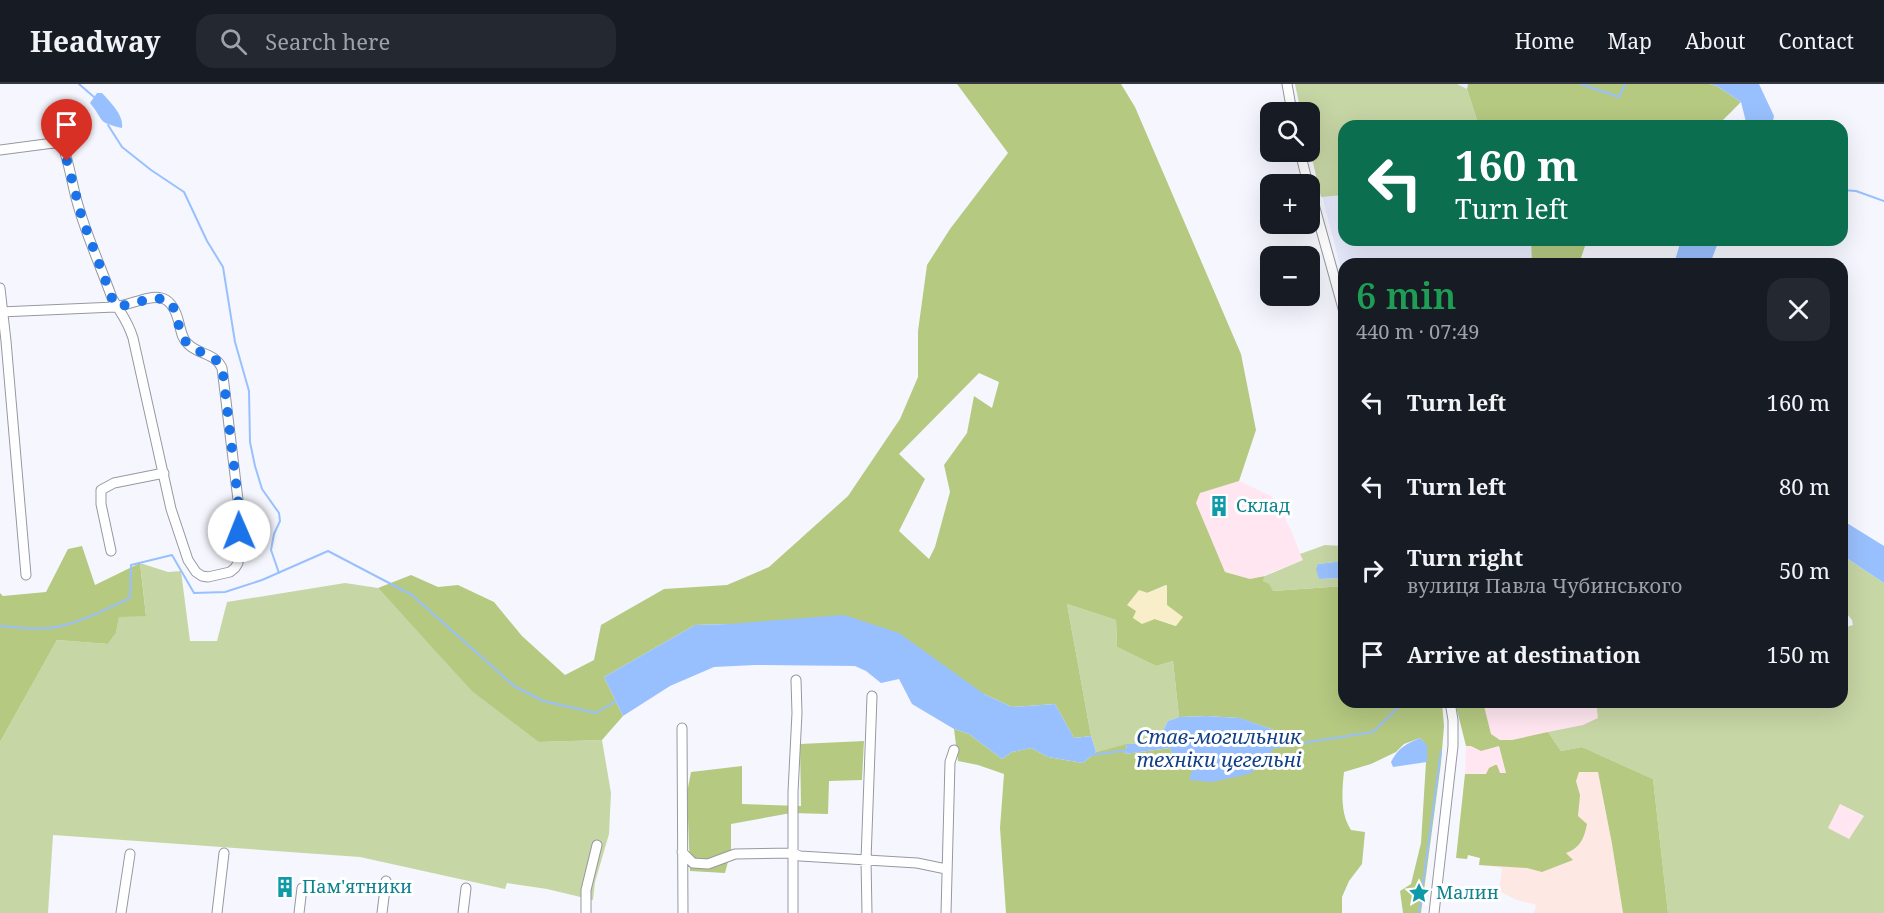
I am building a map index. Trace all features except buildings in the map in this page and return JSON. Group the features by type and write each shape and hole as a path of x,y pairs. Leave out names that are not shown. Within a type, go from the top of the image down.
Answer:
{"street":[{"path":"1287,84 1290,102"},
{"path":"0,150 61,142 82,218 112,298 118,307 127,321 133,338 176,525 191,565 200,574 208,577 230,572 236,568 239,508 222,368 215,358 196,350 186,342 182,336 177,314 168,300 154,298 118,307 1,313"},
{"path":"1320,226 1338,290"},
{"path":"0,288 26,575"},
{"path":"111,551 100,500 101,490 114,483 164,473"},
{"path":"793,913 796,680"},
{"path":"867,913 866,860 872,696"},
{"path":"1434,913 1453,746 1451,708"},
{"path":"682,728 683,913"},
{"path":"946,913 950,762 954,750"},
{"path":"586,913 586,890 597,845"},
{"path":"682,852 693,863 708,864 735,854 793,853 800,856 917,863 946,869"},
{"path":"216,913 224,853"},
{"path":"121,913 130,854"},
{"path":"382,913 386,881"},
{"path":"299,913 302,888"},
{"path":"463,913 466,888"}],"shaded area":[{"path":"1295,84 1468,84 1467,89 1477,120 1338,120 1338,246 1531,246 1532,258 1338,258 1320,188 1320,174 1316,174 1313,162 1320,162 1320,102 1299,102"},
{"path":"1239,481 1271,496 1276,501 1303,560 1258,578 1250,579 1225,572 1196,503 1199,493"},
{"path":"1484,708 1597,708 1599,718 1583,725 1512,740 1500,740 1491,735"},
{"path":"1498,743 1506,773 1465,774 1466,746"},
{"path":"1598,772 1623,913 1534,913 1536,905 1517,900 1499,891 1502,868 1479,865 1482,844 1458,842 1465,774"},
{"path":"1840,804 1864,817 1849,839 1827,828"}],"green space":[{"path":"957,84 1121,84 1135,107 1241,354 1256,430 1239,481 1200,493 1196,503 1225,572 1250,579 1265,576 1263,581 1269,584 1273,591 1338,586 1338,708 1442,708 1444,726 1441,763 1421,913 1403,913 1400,891 1411,884 1421,843 1427,746 1420,738 1404,744 1396,752 1371,764 1344,772 1342,794 1347,824 1351,830 1365,832 1362,864 1349,881 1342,897 1342,913 1006,913 1000,828 1004,774 958,761 954,729 969,734 1002,759 1012,752 1031,748 1048,757 1083,763 1096,752 1127,744 1125,754 1170,748 1173,756 1190,763 1192,771 1280,732 1239,718 1179,717 1173,661 1156,666 1117,647 1116,620 1067,604 1091,736 1074,738 1055,704 1012,707 984,694 728,624 695,625 604,677 623,716 602,740 539,742 472,691 378,588 411,575 438,587 458,585 494,602 522,636 565,675 594,660 601,625 664,589 727,585 769,567 848,496 900,419 918,377 918,331 927,265 950,229 1008,153","holes":["979,373 999,382 992,408 974,396 967,433 944,465 950,492 935,547 929,559 899,531 925,479 899,454","1166,585 1167,605 1176,626 1155,619 1133,618 1147,593"]},
{"path":"1295,84 1457,84 1467,89 1477,120 1338,120 1338,196 1321,197 1320,174 1316,174 1313,162 1320,162 1320,102 1299,102"},
{"path":"1468,84 1709,84 1717,86 1741,102 1723,120 1477,120 1467,89"},
{"path":"1531,246 1585,246 1581,258 1532,258"},
{"path":"1325,545 1338,546 1338,562 1318,564 1319,579 1338,578 1338,586 1273,591 1263,581 1265,576 1303,560 1300,554"},
{"path":"82,546 95,585 140,563 146,616 119,617 116,633 108,644 57,640 0,742 0,593 3,596 46,592 68,549"},
{"path":"1848,559 1884,583 1884,913 1668,913 1653,779 1582,747 1561,751 1548,732 1583,725 1598,718 1597,708 1848,708 1848,626 1853,625 1848,615","holes":["1840,804 1864,816 1849,839 1828,828"]},
{"path":"140,563 168,572 181,571 190,641 217,641 227,602 345,583 378,588 425,639 539,742 602,740 611,793 609,834 595,882 593,900 547,889 507,883 505,889 360,857 53,835 48,913 0,913 0,742 57,640 108,644 116,633 119,616 146,615"},
{"path":"1067,604 1116,620 1117,647 1156,666 1173,661 1179,717 1168,721 1159,739 1096,752 1091,736"},
{"path":"1456,708 1484,708 1491,734 1500,740 1512,740 1548,732 1561,751 1582,747 1653,779 1668,913 1623,913 1598,772 1579,772 1576,781 1580,795 1578,816 1587,824 1581,842 1566,853 1573,860 1542,872 1527,868 1479,865 1480,858 1468,855 1467,859 1456,858 1465,774 1486,774 1489,768 1495,765 1500,773 1506,773 1499,746 1481,751 1466,746"},
{"path":"864,741 862,780 829,781 828,814 791,813 731,824 731,850 725,873 690,871 687,793 691,772 742,766 742,804 801,806 800,744"}],"sand":[{"path":"1167,585 1167,605 1183,617 1176,626 1155,619 1142,624 1133,618 1136,611 1127,605 1139,590 1148,593"}],"water":[{"path":"1709,84 1759,84 1774,116 1773,120 1746,120 1741,102 1717,86"},
{"path":"97,93 102,93 116,109 121,118 122,128 104,122 90,103"},
{"path":"1679,246 1717,246 1712,258 1676,258"},
{"path":"1848,524 1884,546 1884,583 1848,559"},
{"path":"1338,562 1338,578 1319,579 1316,569 1318,564"},
{"path":"844,615 899,633 984,694 1012,707 1055,704 1074,738 1091,736 1096,752 1083,763 1048,757 1031,748 1012,752 1002,759 969,734 954,729 912,704 899,679 881,683 866,671 855,666 714,667 670,686 623,716 604,677 695,625"},
{"name":"Став-могильник техніки цегельні","path":"1179,717 1240,718 1280,732 1266,763 1249,774 1212,782 1189,780 1192,771 1190,763 1173,756 1170,748 1125,754 1127,744 1159,739 1168,721"},
{"path":"1420,738 1427,745 1427,762 1393,767 1391,762 1400,750"}],"waterway":[{"path":"79,84 94,97"},
{"path":"1581,84 1619,97 1625,84"},
{"path":"108,125 122,147 184,192 207,241 223,267 235,342 249,391 250,442 255,466 262,489 279,513 280,521 274,534 271,550 279,573"},
{"path":"1848,190 1884,201"},
{"path":"0,626 50,628 90,616 130,598 131,565 172,555 194,593 225,592 262,580 328,551 412,595 514,686 543,701 596,713 618,700"},
{"path":"1271,748 1373,732 1398,708"},
{"path":"1092,755 1128,750"},
{"path":"1423,884 1441,751"},
{"path":"1419,913 1422,895"}],"place":[{"name":"Склад","path":"1219,506"},
{"name":"Пам'ятники","path":"285,887"},
{"name":"Малин","path":"1419,893"}],"route":[{"path":"67,161 82,218 112,298 118,307 158,297 165,298 174,306 182,336 186,342 196,350 212,356 222,368 240,517 239,531"}]}
